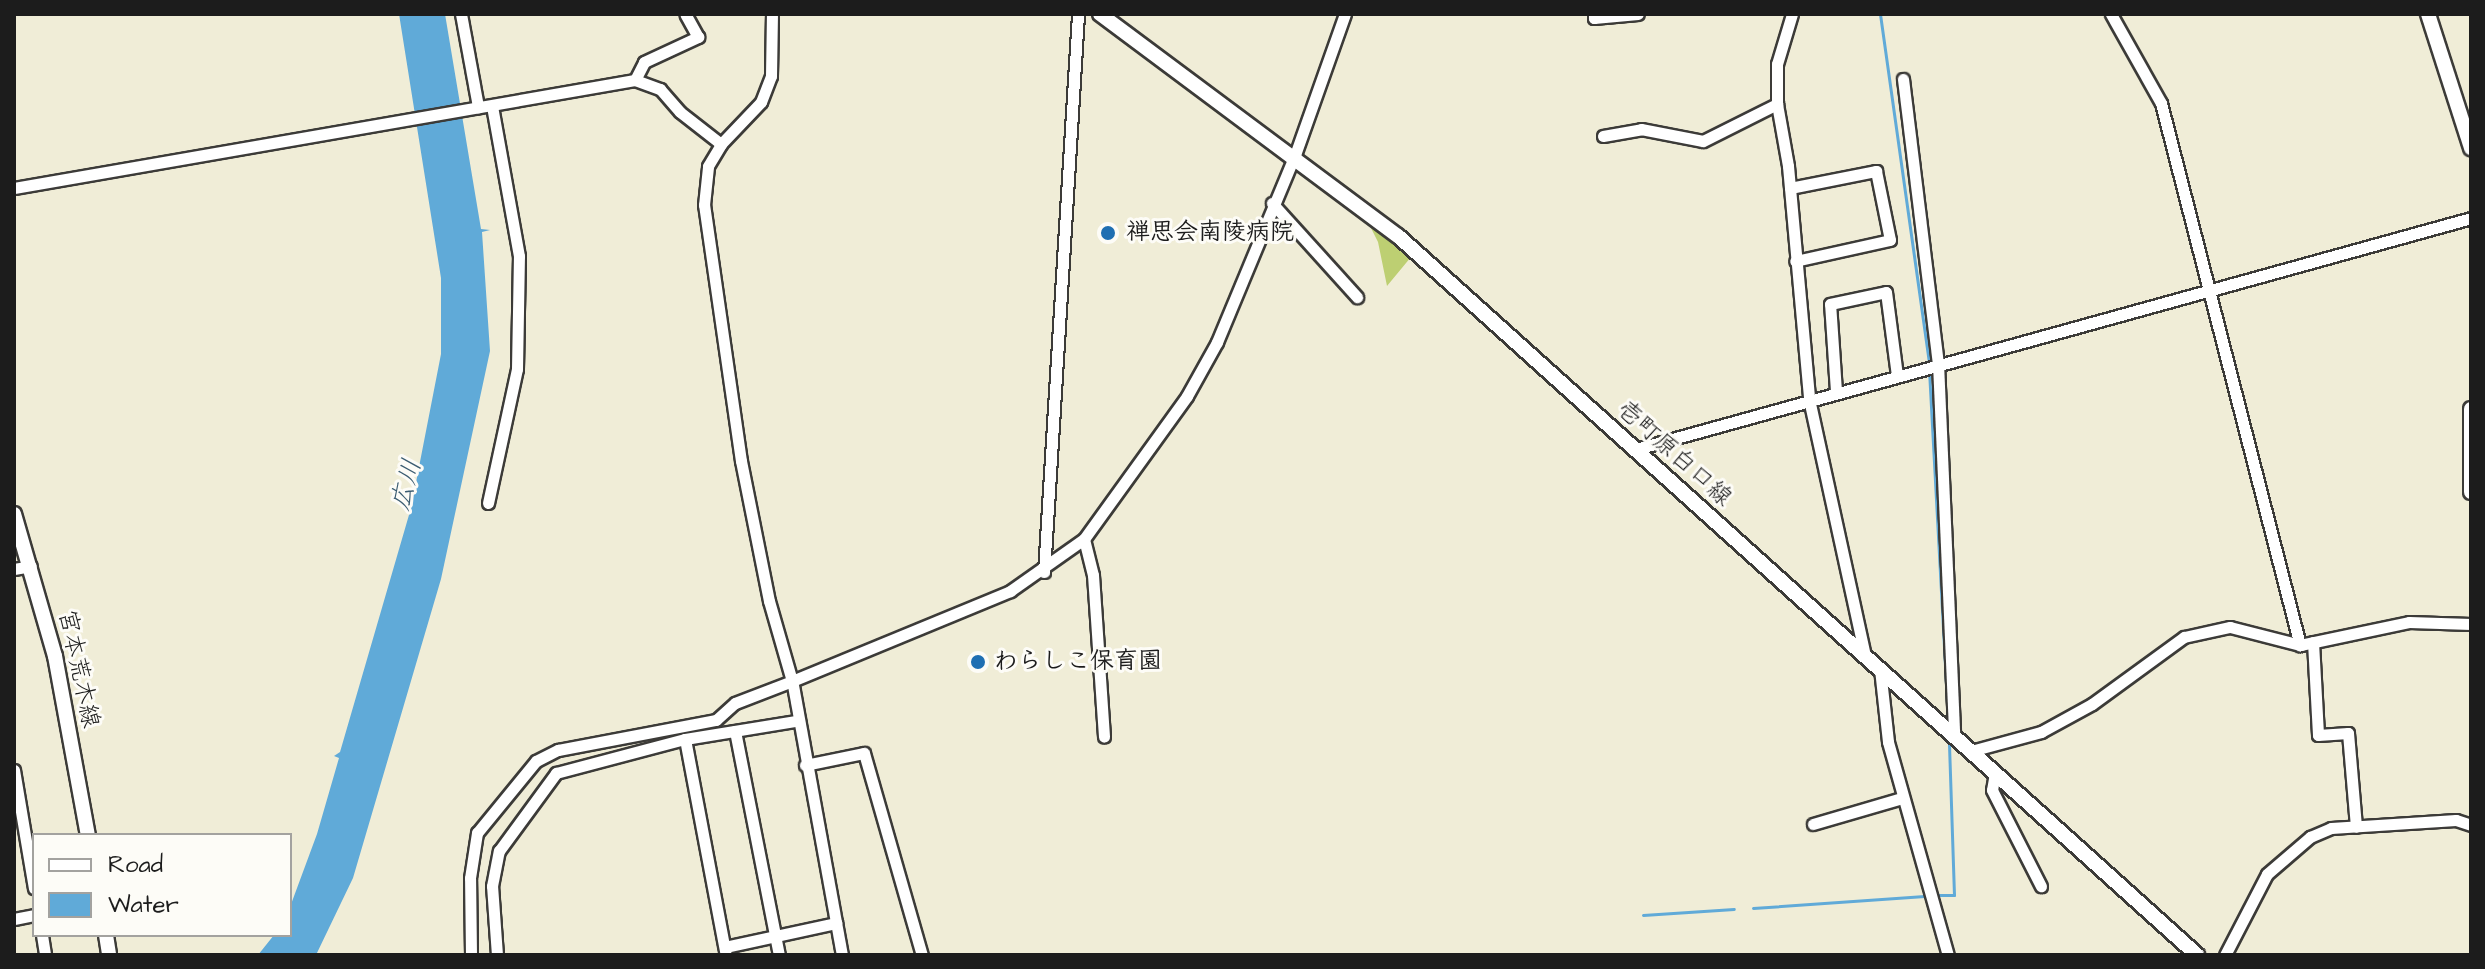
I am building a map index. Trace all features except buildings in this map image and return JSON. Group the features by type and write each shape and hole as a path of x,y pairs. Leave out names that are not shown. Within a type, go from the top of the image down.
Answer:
{"main road":[{"name":"壱町原白口線","path":"1100,14 1295,155 1398,236 2197,955"},
{"path":"2428,14 2471,148"},
{"path":"2470,482 2471,409"},
{"name":"宮本荒木線","path":"14,514 55,656 88,833"}],"street":[{"path":"461,14 473,107"},
{"path":"635,80 644,62 698,37 685,14"},
{"path":"772,14 771,76 761,102 721,144 708,166 704,205 741,461 769,601 792,681 795,721 842,955"},
{"path":"1044,572 1078,14"},
{"path":"471,955 470,878 477,833 536,761 558,750 716,720 735,703 1010,591 1044,572 1084,539 1187,396 1217,342 1272,203 1295,155 1345,14"},
{"path":"1594,14 1594,18 1638,14"},
{"path":"1792,14 1777,64 1777,104 1790,188 1809,399 1865,655"},
{"path":"2111,14 2161,103 2300,645"},
{"path":"1903,79 1938,363 1954,735"},
{"path":"14,188 635,80 660,89 680,112 721,144"},
{"path":"1603,136 1641,129 1703,141 1777,104"},
{"path":"488,503 517,369 519,256 492,106"},
{"path":"1790,188 1876,171 1890,240 1795,261"},
{"path":"1272,203 1357,297"},
{"path":"1636,449 1836,391 2471,218"},
{"path":"1836,391 1830,304 1886,292 1897,375"},
{"path":"1084,539 1093,575 1104,737"},
{"path":"14,569 31,566"},
{"path":"1971,751 2041,732 2092,704 2184,637 2230,627 2300,645 2409,622 2471,624"},
{"path":"2313,642 2318,735 2348,733 2356,827"},
{"path":"1880,669 1888,742 1948,955"},
{"path":"497,955 492,886 499,851 556,773 685,739 795,721"},
{"path":"735,731 779,955"},
{"path":"685,739 726,951 836,923"},
{"path":"805,765 864,753 922,955"},
{"path":"14,770 32,876"},
{"path":"1995,773 1992,790 2041,886"},
{"path":"1813,824 1902,798"},
{"path":"2225,955 2235,929 2277,863 2310,837 2331,828 2456,820 2471,825"},
{"path":"2178,938 2178,955"}],"green space":[{"path":"1368,222 1411,257 1387,286 1378,242"}],"water":[{"path":"399,14 445,14 481,229 490,230 482,232 490,351 441,579 353,878 316,955 258,955 272,937 292,937 292,902 317,834 339,758 334,756 340,752 411,508 441,354 441,278"}],"waterway":[{"path":"1880,14 1929,363"},
{"path":"1929,370 1948,722"},
{"path":"1939,895 1954,895 1949,741"},
{"path":"1753,908 1925,896"},
{"path":"1643,915 1734,909"}],"place":[{"name":"禅思会南陵病院","path":"1108,233"},
{"name":"わらしこ保育園","path":"978,662"}],"water label":[{"name":"広川","path":"407,485"}]}
